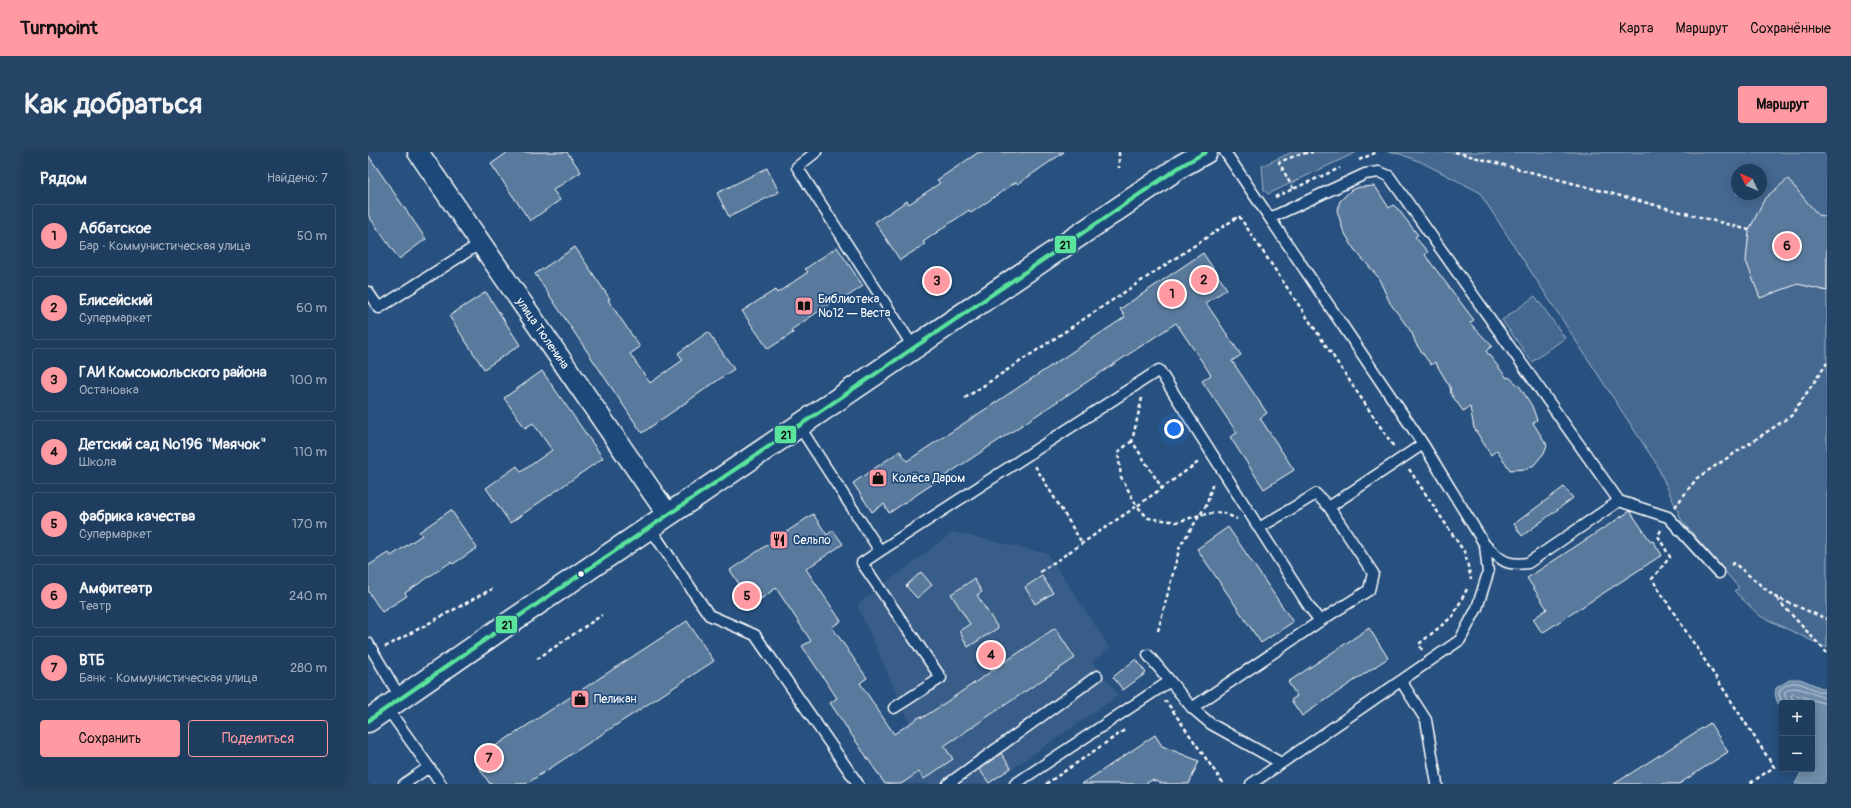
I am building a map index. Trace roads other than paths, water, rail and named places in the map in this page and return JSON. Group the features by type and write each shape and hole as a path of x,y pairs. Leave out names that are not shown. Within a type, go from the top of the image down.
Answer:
{"main road":[{"path":"368,721 914,348 1176,159 1206,152"}],"street":[{"name":"улица Тюленина","path":"418,152 668,515"}],"lane":[{"path":"816,152 797,167 914,348"},
{"path":"1225,152 1423,444 1485,545 1499,558 1513,565 1528,563 1619,501"},
{"path":"1270,218 1365,174 1379,172 1389,176 1619,501 1668,517 1719,573"},
{"path":"368,292 379,308 480,243"},
{"path":"894,708 941,678 862,563 1159,370 1251,518 1320,621"},
{"path":"799,426 880,551"},
{"path":"1330,507 1423,444"},
{"path":"1192,708 1320,621 1369,590 1372,573 1330,507 1316,494 1259,528"},
{"path":"650,528 709,615 755,635 858,784"},
{"path":"1251,784 1460,640 1477,608 1488,573 1485,545"},
{"path":"368,643 374,653 394,704 429,767 441,784"},
{"path":"1148,655 1192,708 1211,724 1281,763"},
{"path":"948,784 1097,676"},
{"path":"1015,784 1170,681"},
{"path":"1401,681 1426,720 1437,784"},
{"path":"404,784 429,767"}],"water":[{"path":"1791,679 1800,679 1827,690 1827,784 1795,784 1801,772 1815,772 1815,700 1779,700 1779,704 1775,694 1776,688"}],"place":[{"name":"Амфитеатр","path":"1787,246"},
{"name":"Елисейский","path":"1204,280"},
{"name":"ГАИ Комсомольского района","path":"937,281"},
{"name":"Аббатское","path":"1172,294"},
{"name":"Библиотека №12 — Веста","path":"804,306"},
{"name":"Колёса Даром","path":"878,478"},
{"name":"Сельпо","path":"779,540"},
{"name":"фабрика качества","path":"747,596"},
{"name":"Детский сад №196 \"Маячок\"","path":"991,655"},
{"name":"Пеликан","path":"580,699"},
{"name":"ВТБ","path":"489,758"}]}
